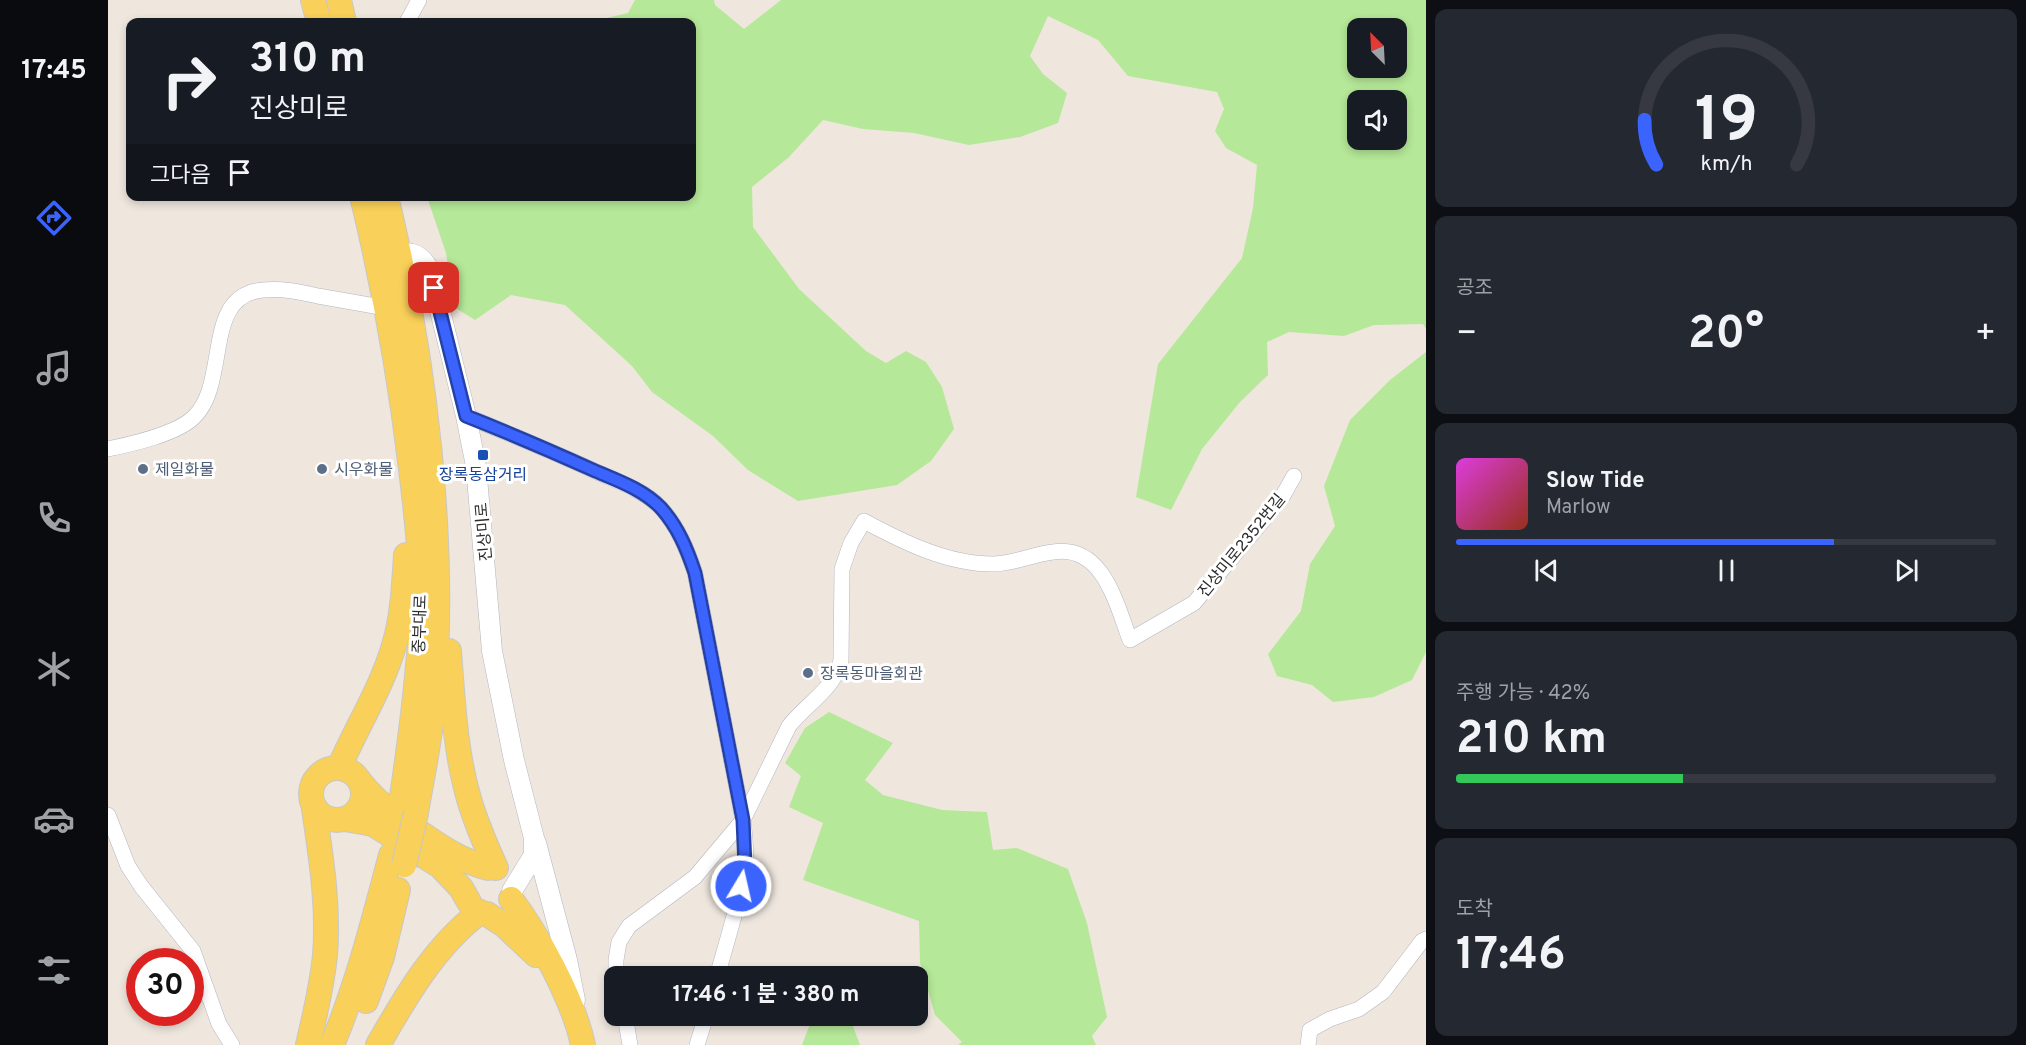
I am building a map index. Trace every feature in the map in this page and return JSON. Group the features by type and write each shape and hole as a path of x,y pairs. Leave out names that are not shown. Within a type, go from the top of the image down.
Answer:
{"main road":[{"path":"313,0 318,18"},
{"path":"339,0 343,18"},
{"name":"중부대로","path":"364,201 388,256 417,360 435,503 438,578 433,708 408,808"},
{"name":"중부대로","path":"386,201 388,256 386,308 399,375 418,527 421,621 408,808"},
{"path":"339,768 387,666 395,642 404,590 407,439"},
{"path":"435,503 455,728 469,798 502,880 549,961 582,1040"},
{"path":"308,1045 319,1000 325,955 326,924 321,859 311,800 312,783 324,771 339,768 350,771 386,811 438,846 502,880"},
{"path":"345,819 353,815 363,801 361,783"},
{"path":"314,808 328,819 345,819 373,824 440,866 479,909 502,910 502,880"},
{"path":"350,1045 382,957 397,860 408,808"},
{"path":"332,1045 345,1014 397,860"},
{"path":"502,880 474,873 469,879 466,894 479,909 504,925 520,939 546,966 560,985"},
{"path":"378,1045 432,960 479,909"}],"street":[{"path":"409,18 419,0"},
{"name":"진상미로","path":"388,256 414,254 421,258 431,274 476,466 492,651 534,846 567,960 582,1040"},
{"path":"108,449 128,445 175,429 194,418 206,400 214,380 223,323 230,307 245,295 261,290 282,289 386,308"},
{"path":"466,416 533,442 641,493 659,507 676,527 687,549 695,573 743,820 745,866 720,966"},
{"name":"진상미로2352번길","path":"616,966 619,942 629,926 695,877 743,820 789,726 797,715 831,684 839,671 842,569 851,543 864,521 893,536 962,561 995,564 1052,552 1077,552 1097,566 1106,580 1130,640 1194,603 1281,499 1294,476"},
{"path":"108,815 128,866 141,886 193,951 219,1024 232,1045"},
{"path":"502,880 534,846"},
{"path":"1308,1045 1310,1030 1330,1019 1359,1009 1383,992 1422,940 1426,939"},
{"path":"627,1026 630,1045"},
{"path":"697,1045 703,1026"}],"green space":[{"path":"635,0 714,0 715,5 744,29 781,0 1426,0 1426,329 1423,324 1374,325 1344,336 1289,332 1267,342 1268,375 1240,402 1202,449 1171,510 1136,497 1158,364 1242,258 1253,208 1257,165 1226,148 1215,131 1224,109 1217,92 1128,76 1098,40 1048,16 1030,56 1043,74 1067,93 1058,123 1020,137 969,145 914,133 863,129 823,120 789,157 752,187 753,227 799,289 866,351 886,363 906,351 926,362 942,387 954,429 931,461 897,485 798,501 748,470 713,436 652,392 632,366 565,305 511,295 475,320 454,307 446,253 428,201 696,201 696,18 606,18 628,13"},
{"path":"1426,352 1426,652 1412,680 1374,697 1333,702 1312,685 1277,676 1268,654 1301,611 1310,564 1335,526 1324,486 1350,420 1390,380"},
{"path":"829,712 893,743 865,780 883,795 942,810 987,812 993,850 1017,848 1068,869 1087,923 1107,1017 1092,1036 1096,1045 958,1045 962,1042 935,1015 928,991 928,966 921,966 920,963 919,921 803,880 823,823 789,807 801,776 785,763 805,728"},
{"path":"809,1026 853,1026 860,1045 802,1045"}],"place":[{"name":"장록동삼거리","path":"483,455"},
{"name":"제일화물","path":"143,469"},
{"name":"시우화물","path":"322,469"},
{"name":"장록동마을회관","path":"808,673"}],"route":[{"path":"434,288 466,416 533,442 641,493 659,507 676,527 695,573 743,820 746,845 741,886"}]}
